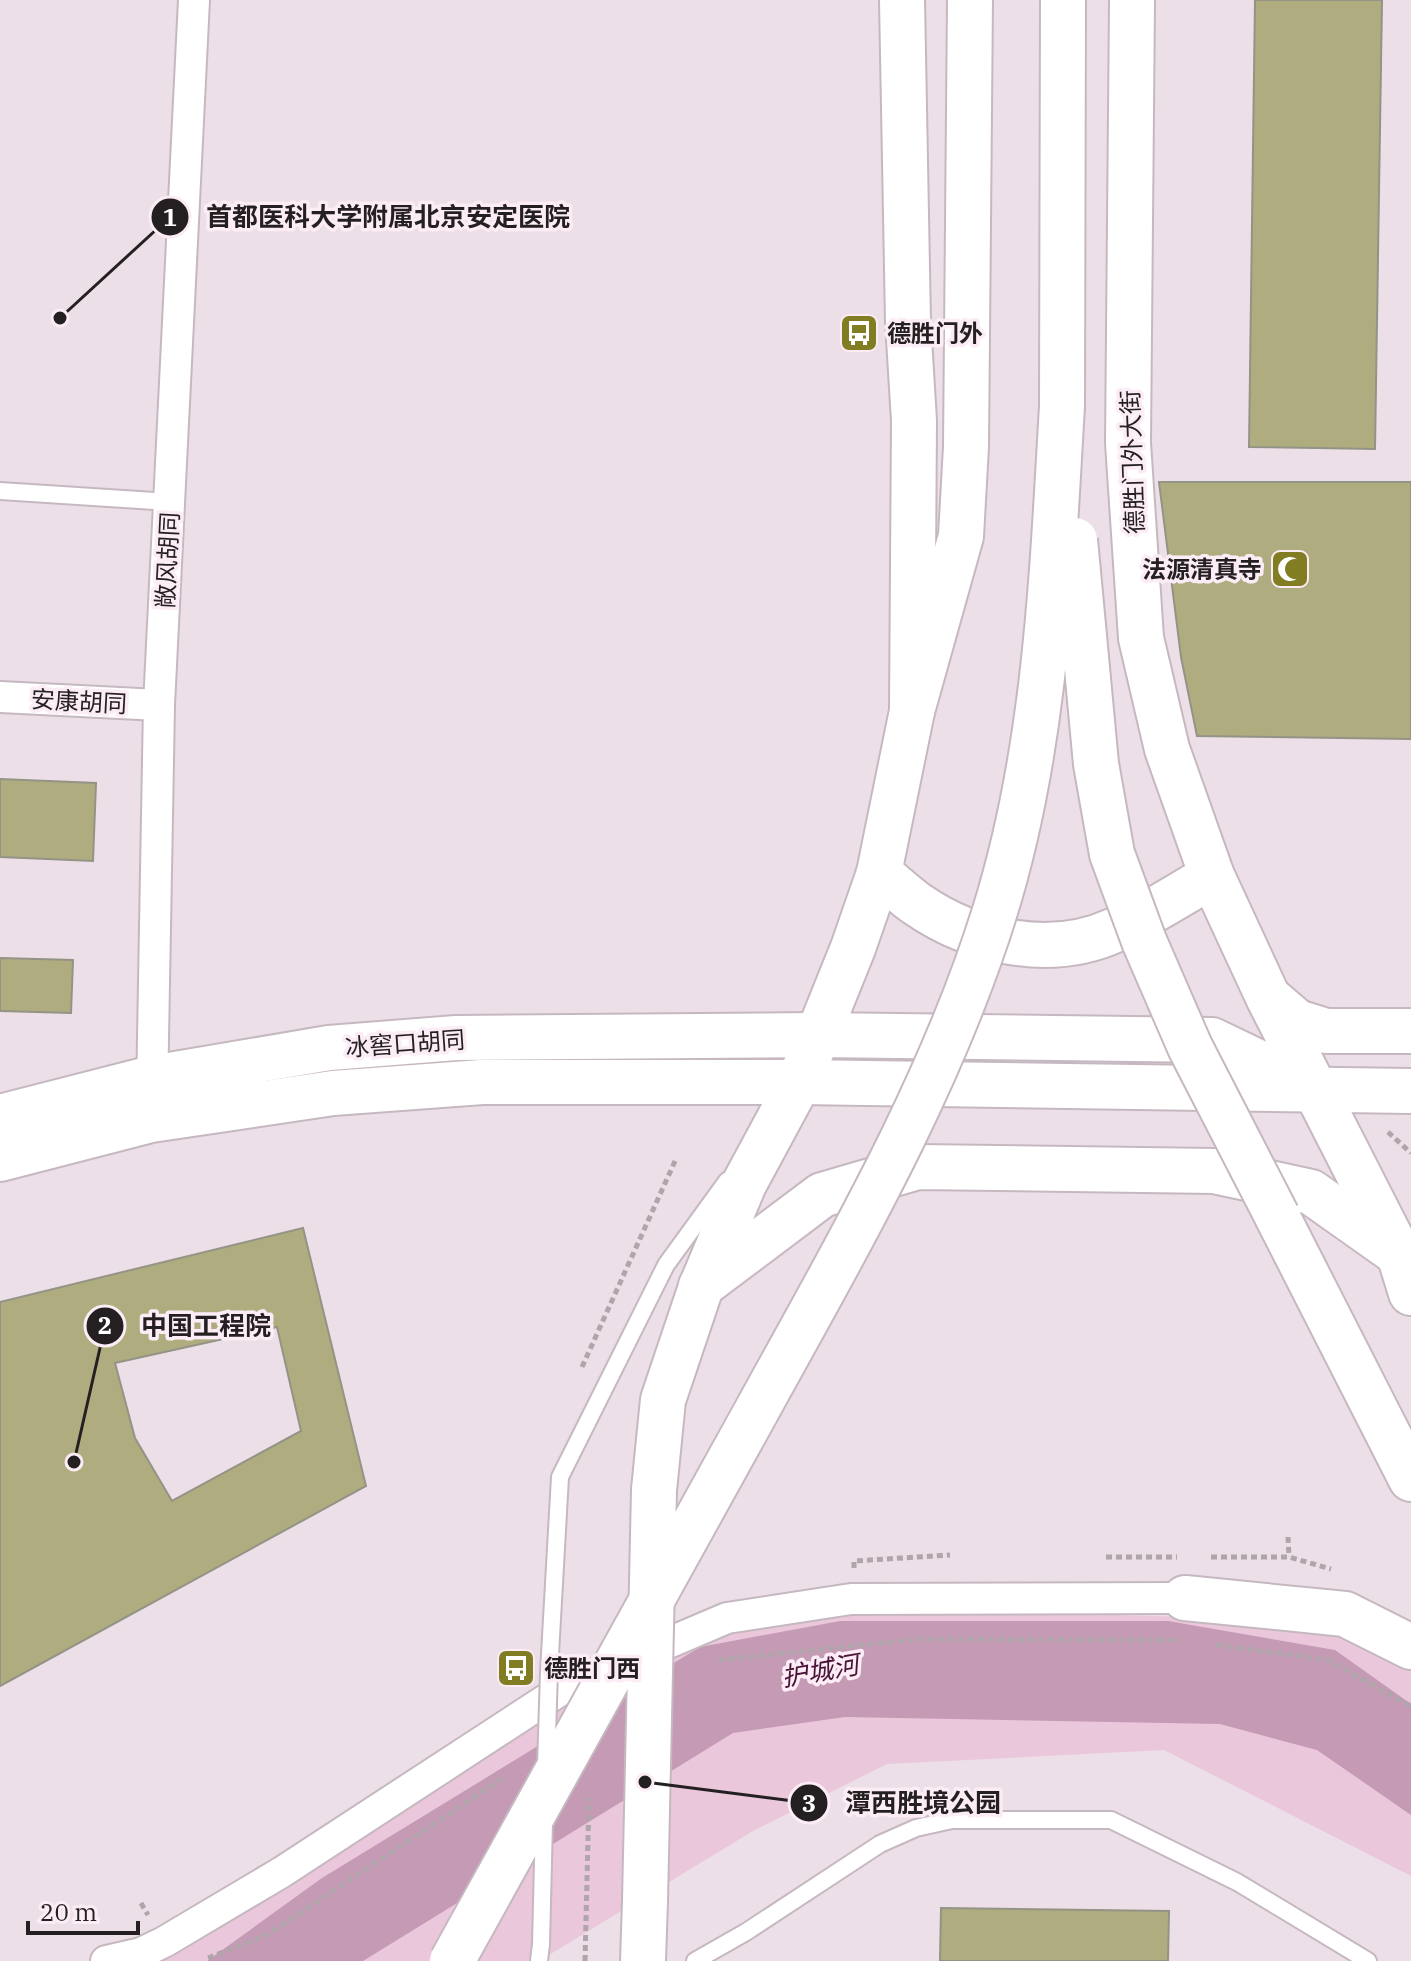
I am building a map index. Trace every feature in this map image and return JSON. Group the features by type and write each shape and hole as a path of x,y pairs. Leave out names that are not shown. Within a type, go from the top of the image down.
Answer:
{"main road":[{"path":"902,0 908,322 914,421 912,711"},
{"path":"643,1961 654,1490 663,1400 701,1287 744,1184 799,1082 853,948 879,873 912,711 961,536 966,447 970,0"},
{"path":"452,1961 873,1201 942,1058 995,910 1029,778 1048,629 1062,406 1063,0"},
{"name":"德胜门外大街","path":"1132,0 1128,443 1141,638 1167,749 1212,876 1268,997 1405,1273"},
{"path":"1062,406 1096,764 1112,854 1144,941 1190,1047 1411,1479"},
{"path":"879,873 917,904 968,933 1011,942 1071,945 1114,931 1212,876"},
{"path":"1268,997 1297,1022 1326,1031 1411,1031"},
{"name":"冰窖口胡同","path":"0,1117 152,1078 329,1048 456,1038 818,1035 1212,1040 1316,1090"},
{"name":"冰窖口胡同","path":"0,1159 151,1120 333,1093 482,1082 799,1082 1411,1091"},
{"path":"701,1287 822,1195 918,1167 1214,1171 1311,1192 1405,1273"},
{"path":"1185,1598 1345,1614 1411,1647"}],"street":[{"name":"敞风胡同","path":"151,1120 159,705 194,0"},
{"name":"安康胡同","path":"0,697 159,705"},
{"path":"106,1961 141,1953 164,1942 282,1872 567,1686 727,1618 851,1599 1185,1598"}],"lane":[{"path":"0,491 170,502"},
{"path":"540,1952 549,1672 560,1477 666,1265 799,1082"},
{"path":"695,1961 746,1932 880,1844 916,1828 952,1820 1111,1820 1237,1882 1368,1961"}],"path":[{"path":"1288,1537 1289,1557"},
{"path":"718,1660 920,1639 1190,1642"},
{"path":"1205,1644 1328,1660 1411,1706"},
{"path":"201,1961 267,1935 508,1775"},
{"path":"585,1961 589,1791"}],"shaded area":[{"path":"845,1608 1193,1617 1342,1631 1411,1670 1411,1876 1164,1750 887,1764 753,1831 539,1961 135,1961 512,1736 683,1646 720,1632"}],"water":[{"name":"护城河","path":"840,1621 1168,1621 1335,1650 1411,1704 1411,1815 1317,1750 1220,1724 845,1717 733,1733 363,1961 207,1961 322,1878 700,1647"}],"building":[{"path":"1255,0 1382,0 1375,449 1249,447"},
{"name":"法源清真寺","path":"1159,482 1411,482 1411,739 1197,736 1181,657"},
{"path":"0,779 96,783 93,861 0,857"},
{"path":"0,958 73,960 71,1013 0,1011"},
{"path":"303,1228 366,1486 0,1686 0,1302","holes":["277,1327 301,1431 172,1501 135,1438 115,1363"]},
{"path":"941,1908 1169,1911 1168,1961 940,1961"}],"place":[{"name":"首都医科大学附属北京安定医院","path":"60,318"},
{"name":"德胜门外","path":"859,333"},
{"name":"法源清真寺","path":"1290,569"},
{"name":"中国工程院","path":"74,1462"},
{"name":"德胜门西","path":"516,1668"},
{"name":"潭西胜境公园","path":"645,1782"}]}
